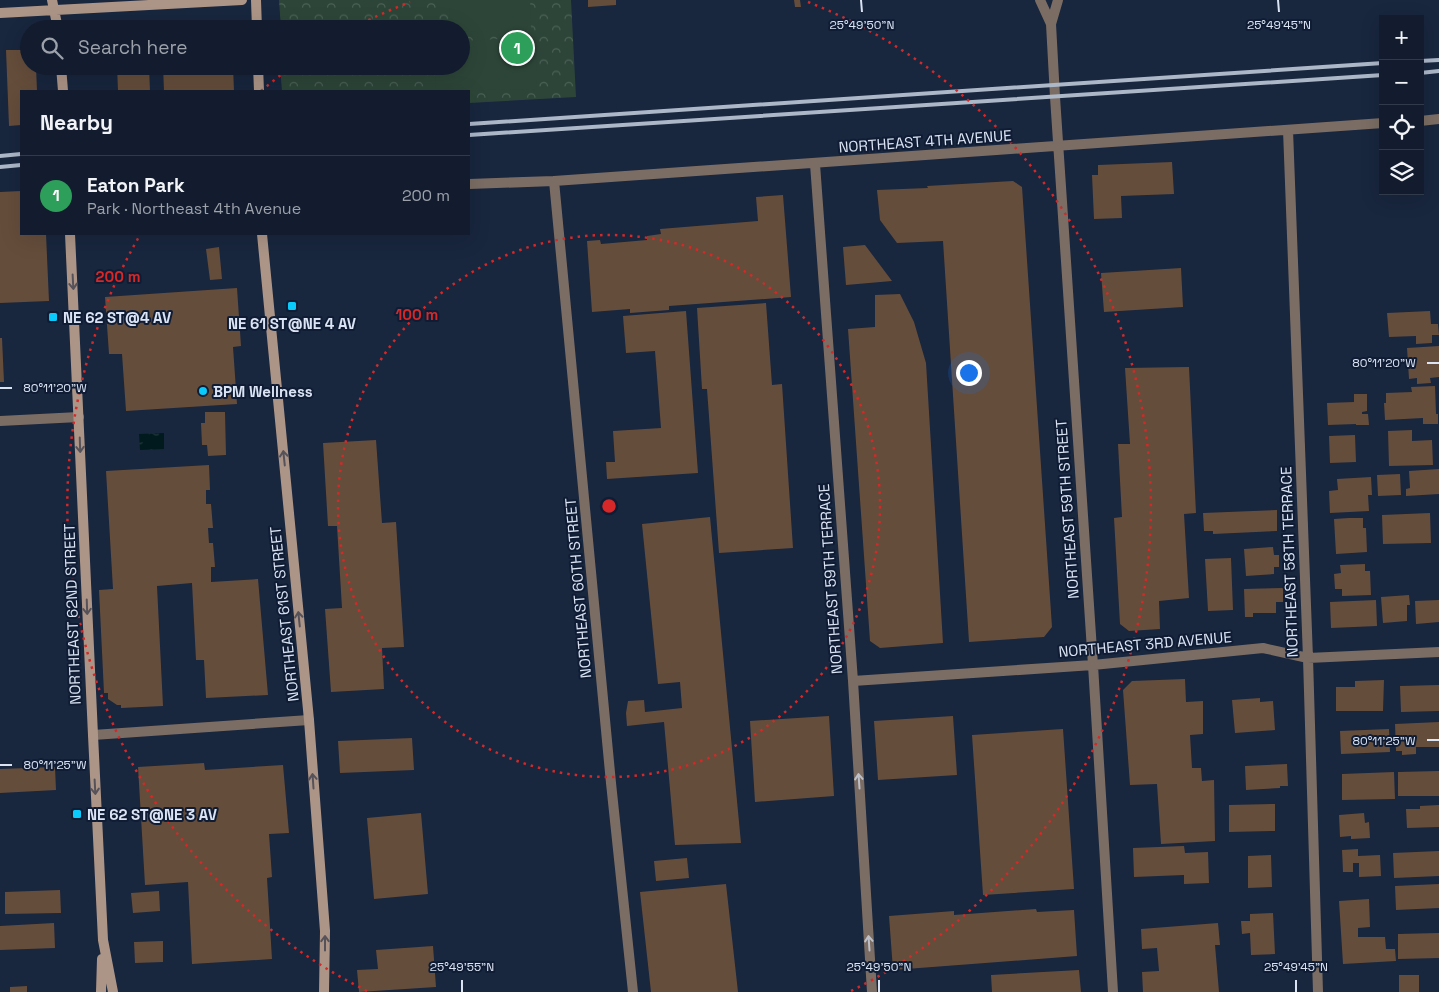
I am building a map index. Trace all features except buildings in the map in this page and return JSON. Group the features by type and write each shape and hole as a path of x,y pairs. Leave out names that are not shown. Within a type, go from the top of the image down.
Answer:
{"main road":[{"path":"52,0 56,20"},
{"path":"0,13 242,0"},
{"path":"256,0 257,20"},
{"path":"62,75 63,90"},
{"path":"258,75 259,90"},
{"name":"NORTHEAST 62ND STREET","path":"70,235 103,940 113,992"},
{"name":"NORTHEAST 61ST STREET","path":"262,235 309,720 325,931 324,992"},
{"path":"101,992 103,940"}],"street":[{"name":"NORTHEAST 59TH STREET","path":"1040,0 1052,24"},
{"name":"NORTHEAST 59TH STREET","path":"1058,0 1052,24 1058,147 1113,992"},
{"path":"1424,121 1439,119"},
{"name":"NORTHEAST 4TH AVENUE","path":"470,184 554,181 815,164 1379,123"},
{"name":"NORTHEAST 58TH TERRACE","path":"1288,130 1308,658 1318,992"},
{"name":"NORTHEAST 59TH TERRACE","path":"815,164 872,992"},
{"name":"NORTHEAST 60TH STREET","path":"554,181 632,992"},
{"path":"0,421 79,417"},
{"name":"NORTHEAST 3RD AVENUE","path":"852,681 1093,665 1263,648 1308,658 1439,652"},
{"path":"92,735 309,720"}],"green space":[{"path":"279,0 571,0 576,97 470,103 470,90 282,90 281,75 470,75 470,20 280,20"},
{"path":"449,0 530,0 531,30 470,32 470,20 450,20"},
{"path":"536,37 537,89 436,90 435,75 470,75 470,41"}],"water":[{"path":"164,433 164,449 140,450 139,434"}],"railway":[{"path":"1424,61 1439,60"},
{"path":"470,124 1379,63"},
{"path":"1424,73 1439,71"},
{"path":"470,135 1379,75"},
{"path":"0,156 20,154"},
{"path":"0,167 20,165"}],"place":[{"name":"Eaton Park","path":"517,48"},
{"name":"NE 61 ST@NE 4 AV","path":"292,306"},
{"name":"NE 62 ST@4 AV","path":"53,317"},
{"name":"BPM Wellness","path":"203,391"},
{"name":"NE 62 ST@NE 3 AV","path":"77,814"}]}
